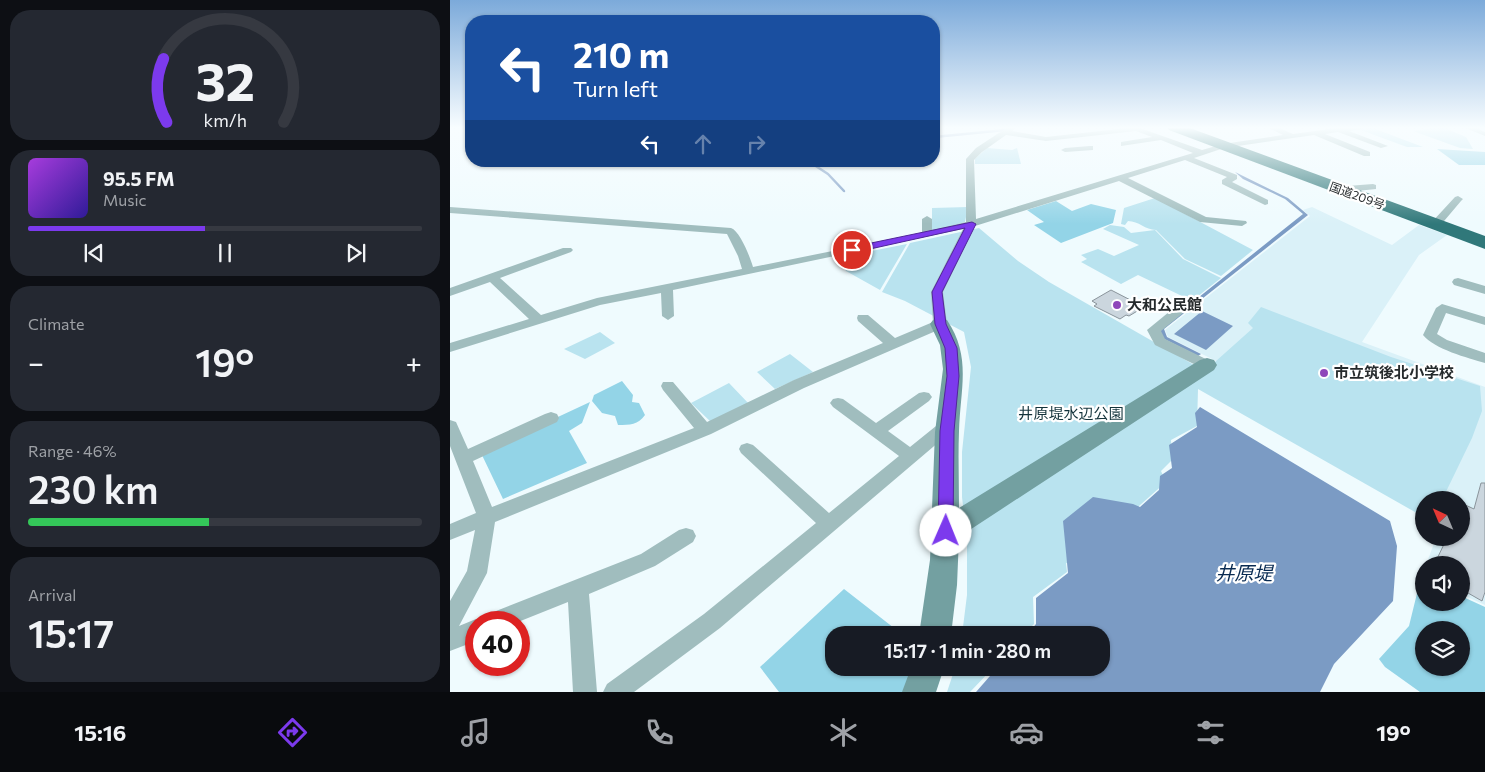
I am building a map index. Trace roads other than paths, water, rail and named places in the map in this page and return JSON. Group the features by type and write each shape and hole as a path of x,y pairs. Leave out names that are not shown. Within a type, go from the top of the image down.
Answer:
{"highway":[{"name":"国道209号","path":"1260,159 1485,243"}],"street":[{"path":"937,626 946,531 947,426 953,376 951,348 940,324 937,292 972,224 971,159"},
{"path":"450,348 597,302 927,235 972,224 1184,159"},
{"path":"1191,159 1234,178 1224,182 1265,202"},
{"path":"1120,178 1204,220 1242,223"},
{"path":"1347,189 1373,187"},
{"path":"1435,224 1458,199"},
{"path":"450,210 731,231 744,256 748,271"},
{"path":"927,219 927,235"},
{"path":"450,292 567,250"},
{"path":"492,277 538,320"},
{"path":"1458,282 1485,290"},
{"path":"667,287 668,316"},
{"path":"1190,301 1154,330 1160,342 1207,365"},
{"path":"1485,321 1442,308 1430,335 1442,344 1485,358"},
{"path":"863,318 893,344"},
{"path":"450,532 705,430 799,384 940,324"},
{"path":"946,531 1207,365"},
{"path":"668,386 705,430"},
{"path":"876,430 924,397"},
{"path":"838,402 910,456"},
{"path":"463,458 551,418"},
{"path":"450,426 487,517 477,573 450,621"},
{"path":"615,692 712,621 947,426"},
{"path":"747,449 828,524"},
{"path":"521,611 648,560 686,536"},
{"path":"578,588 585,692"},
{"path":"450,640 465,634"},
{"path":"919,692 925,676"}],"water":[{"path":"1235,172 1288,198 1308,215 1164,329 1167,337 1201,354 1198,356 1164,339 1159,329 1303,214 1285,199 1243,179"},
{"path":"1202,311 1233,326 1206,350 1174,334"},
{"name":"井原堤","path":"1200,407 1390,521 1397,546 1393,601 1334,664 1320,692 976,692 990,676 1110,676 1110,626 1034,626 1036,624 1036,598 1068,573 1063,521 1093,497 1140,507 1159,490 1160,476 1172,468 1169,445 1197,427 1195,413"}],"waterway":[{"path":"817,167 828,174 844,191"}],"place":[{"name":"大和公民館","path":"1117,305"},
{"name":"市立筑後北小学校","path":"1324,373"}],"park label":[{"name":"井原堤水辺公園","path":"1071,414"}]}
